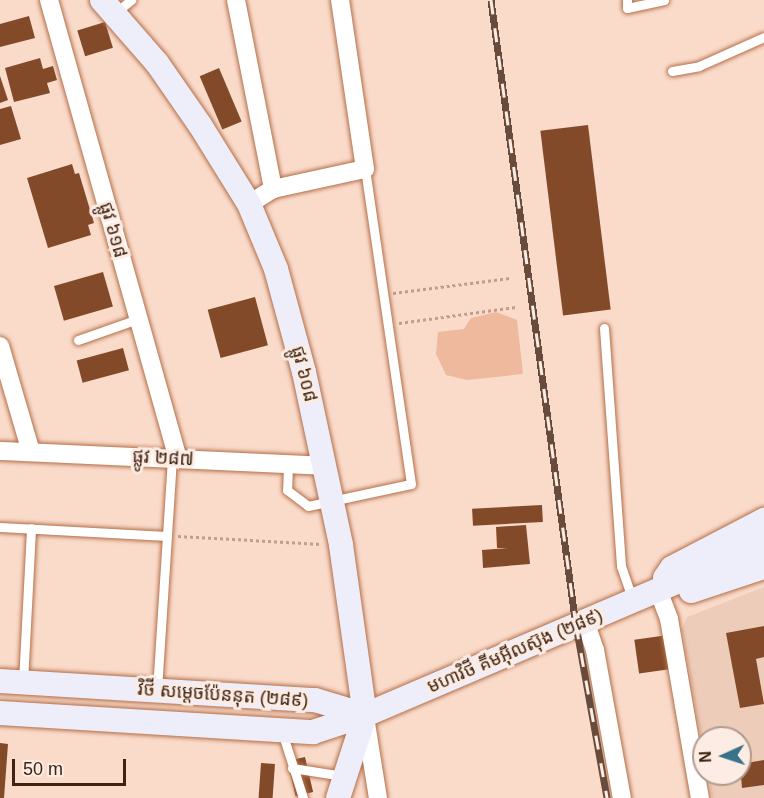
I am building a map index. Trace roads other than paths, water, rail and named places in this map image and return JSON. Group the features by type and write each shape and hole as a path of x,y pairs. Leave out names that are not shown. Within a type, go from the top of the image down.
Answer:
{"main road":[{"name":"ផ្លូវ ៦០៨","path":"116,4 249,204 276,269 325,466 341,545 365,715"},
{"path":"661,588 665,576 672,568 764,520"},
{"path":"661,588 764,546"},
{"name":"មហាវិថី គីមអ៊ីលស៊ុង (២៨៩)","path":"365,715 661,588 672,594 680,594 764,567"},
{"name":"វិថី សម្តេចប៉ែននុត (២៨៩)","path":"11,681 315,700 365,715"},
{"name":"វិថី សម្តេចប៉ែននុត (២៨៩)","path":"0,713 313,732 365,715"},
{"path":"342,787 365,715"}],"street":[{"name":"ផ្លូវ ៦១៨","path":"49,0 175,459"},
{"path":"236,0 273,189"},
{"path":"249,204 273,189 365,169 340,0"},
{"path":"0,346 31,452"},
{"name":"ផ្លូវ ២៨៧","path":"0,451 325,466"},
{"path":"661,588 669,619 700,798"},
{"path":"585,621 595,650 622,798"},
{"name":"ផ្លូវ ៦០៨","path":"365,715 378,798"}],"lane":[{"path":"627,0 627,8 664,0"},
{"path":"672,71 699,66 764,37"},
{"path":"288,465 287,490 308,506 411,484 365,169"},
{"path":"78,340 138,319"},
{"path":"604,328 621,566 633,600"},
{"path":"157,690 167,536 175,459"},
{"path":"0,527 167,536"},
{"path":"11,681 31,528"},
{"path":"282,730 303,798"},
{"path":"292,768 342,787"}],"railway":[{"path":"491,0 576,625 607,798"}]}
